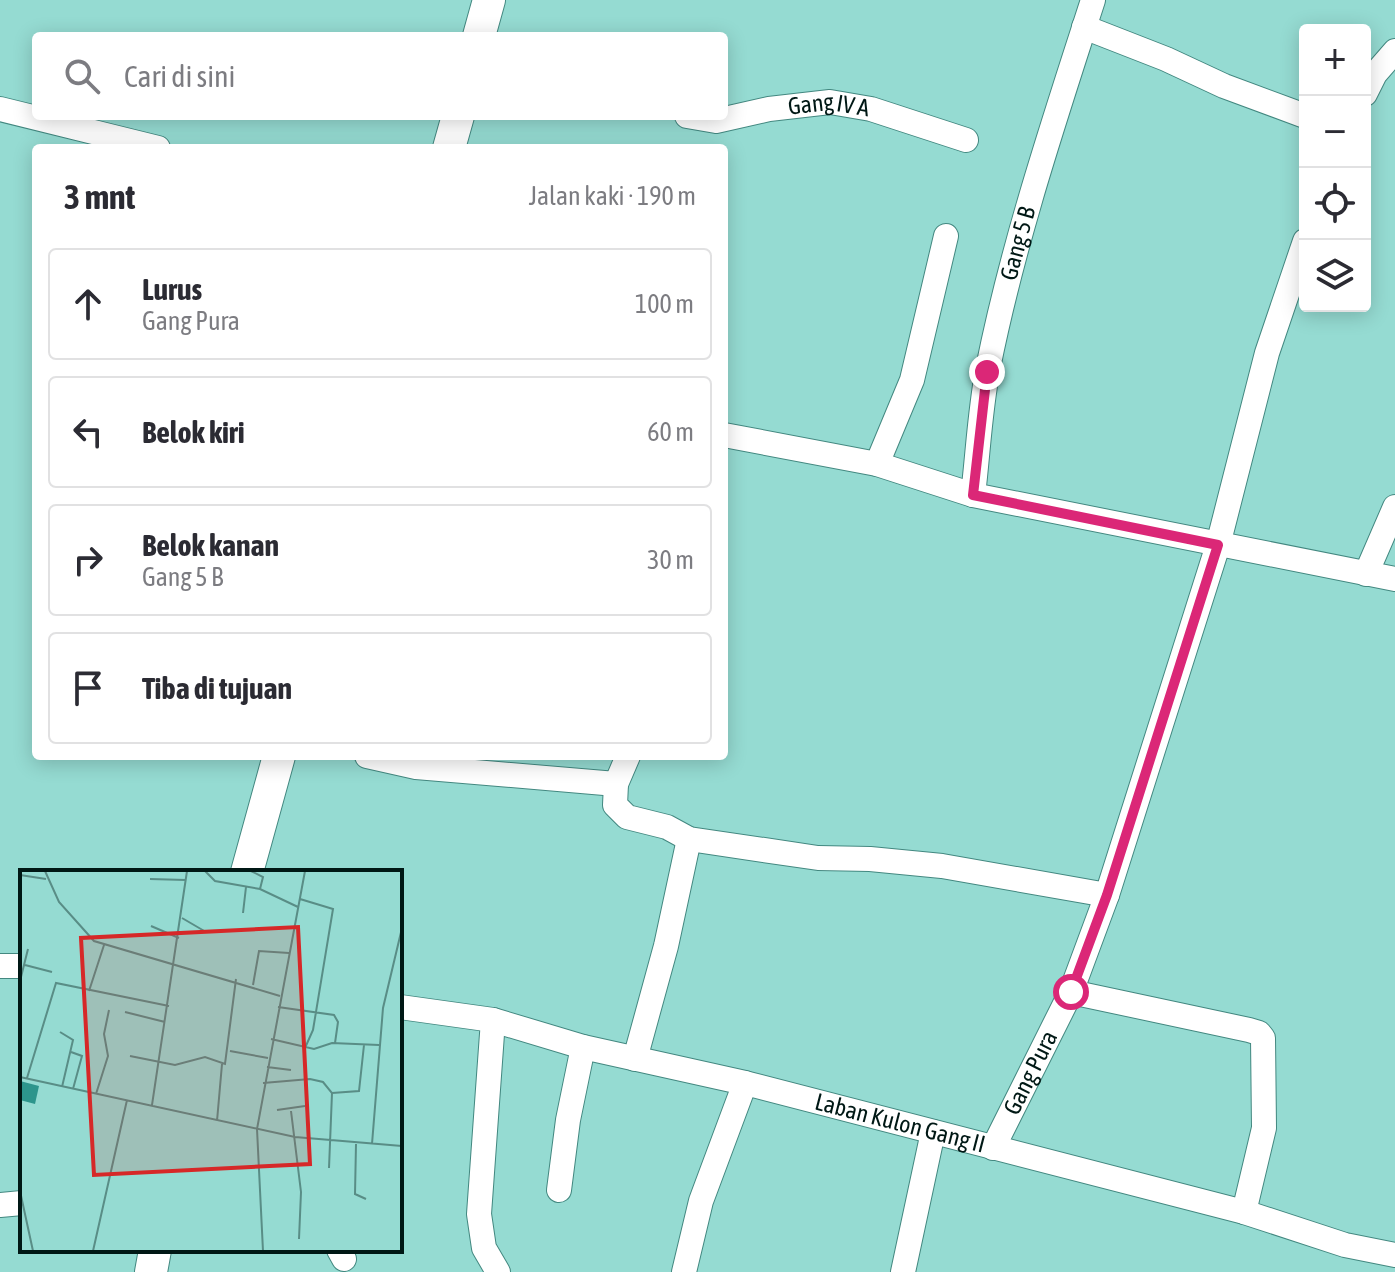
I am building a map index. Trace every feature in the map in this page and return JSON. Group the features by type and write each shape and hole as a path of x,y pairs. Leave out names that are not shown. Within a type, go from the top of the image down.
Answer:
{"main road":[{"path":"480,32 489,0"},
{"path":"450,144 457,120"},
{"path":"248,870 278,760"},
{"path":"151,1272 155,1252"}],"street":[{"name":"Gang 5 B","path":"973,495 987,372 1004,295 1052,126 1093,0"},
{"path":"1084,27 1299,114"},
{"path":"1371,82 1395,51"},
{"name":"Gang IV A","path":"728,118 769,109 830,102 871,109 966,140"},
{"path":"0,109 32,117"},
{"path":"45,120 142,144"},
{"path":"877,464 912,380 946,236"},
{"name":"Gang Pura","path":"993,1148 1071,992 1107,895 1218,545 1267,353 1299,259"},
{"path":"728,436 877,464 973,495 1395,579"},
{"path":"1366,574 1395,507"},
{"path":"385,760 416,767 490,775 616,784"},
{"path":"626,760 616,784 615,805 620,812 627,817 667,827 689,839 818,858 942,866 1107,895"},
{"path":"635,1059 666,946 689,839"},
{"path":"1071,992 1249,1030 1263,1038 1264,1128 1244,1212"},
{"name":"Laban Kulon Gang II","path":"402,1007 493,1020 583,1047 745,1083 1244,1212 1345,1245 1395,1255"},
{"path":"493,1020 479,1214 484,1248 498,1272"},
{"path":"559,1190 568,1120 583,1047"},
{"path":"684,1272 701,1201 745,1083"},
{"path":"903,1272 933,1132"},
{"path":"0,1205 20,1203"}],"route":[{"path":"987,372 973,495 1218,545 1107,895 1071,992"}]}
